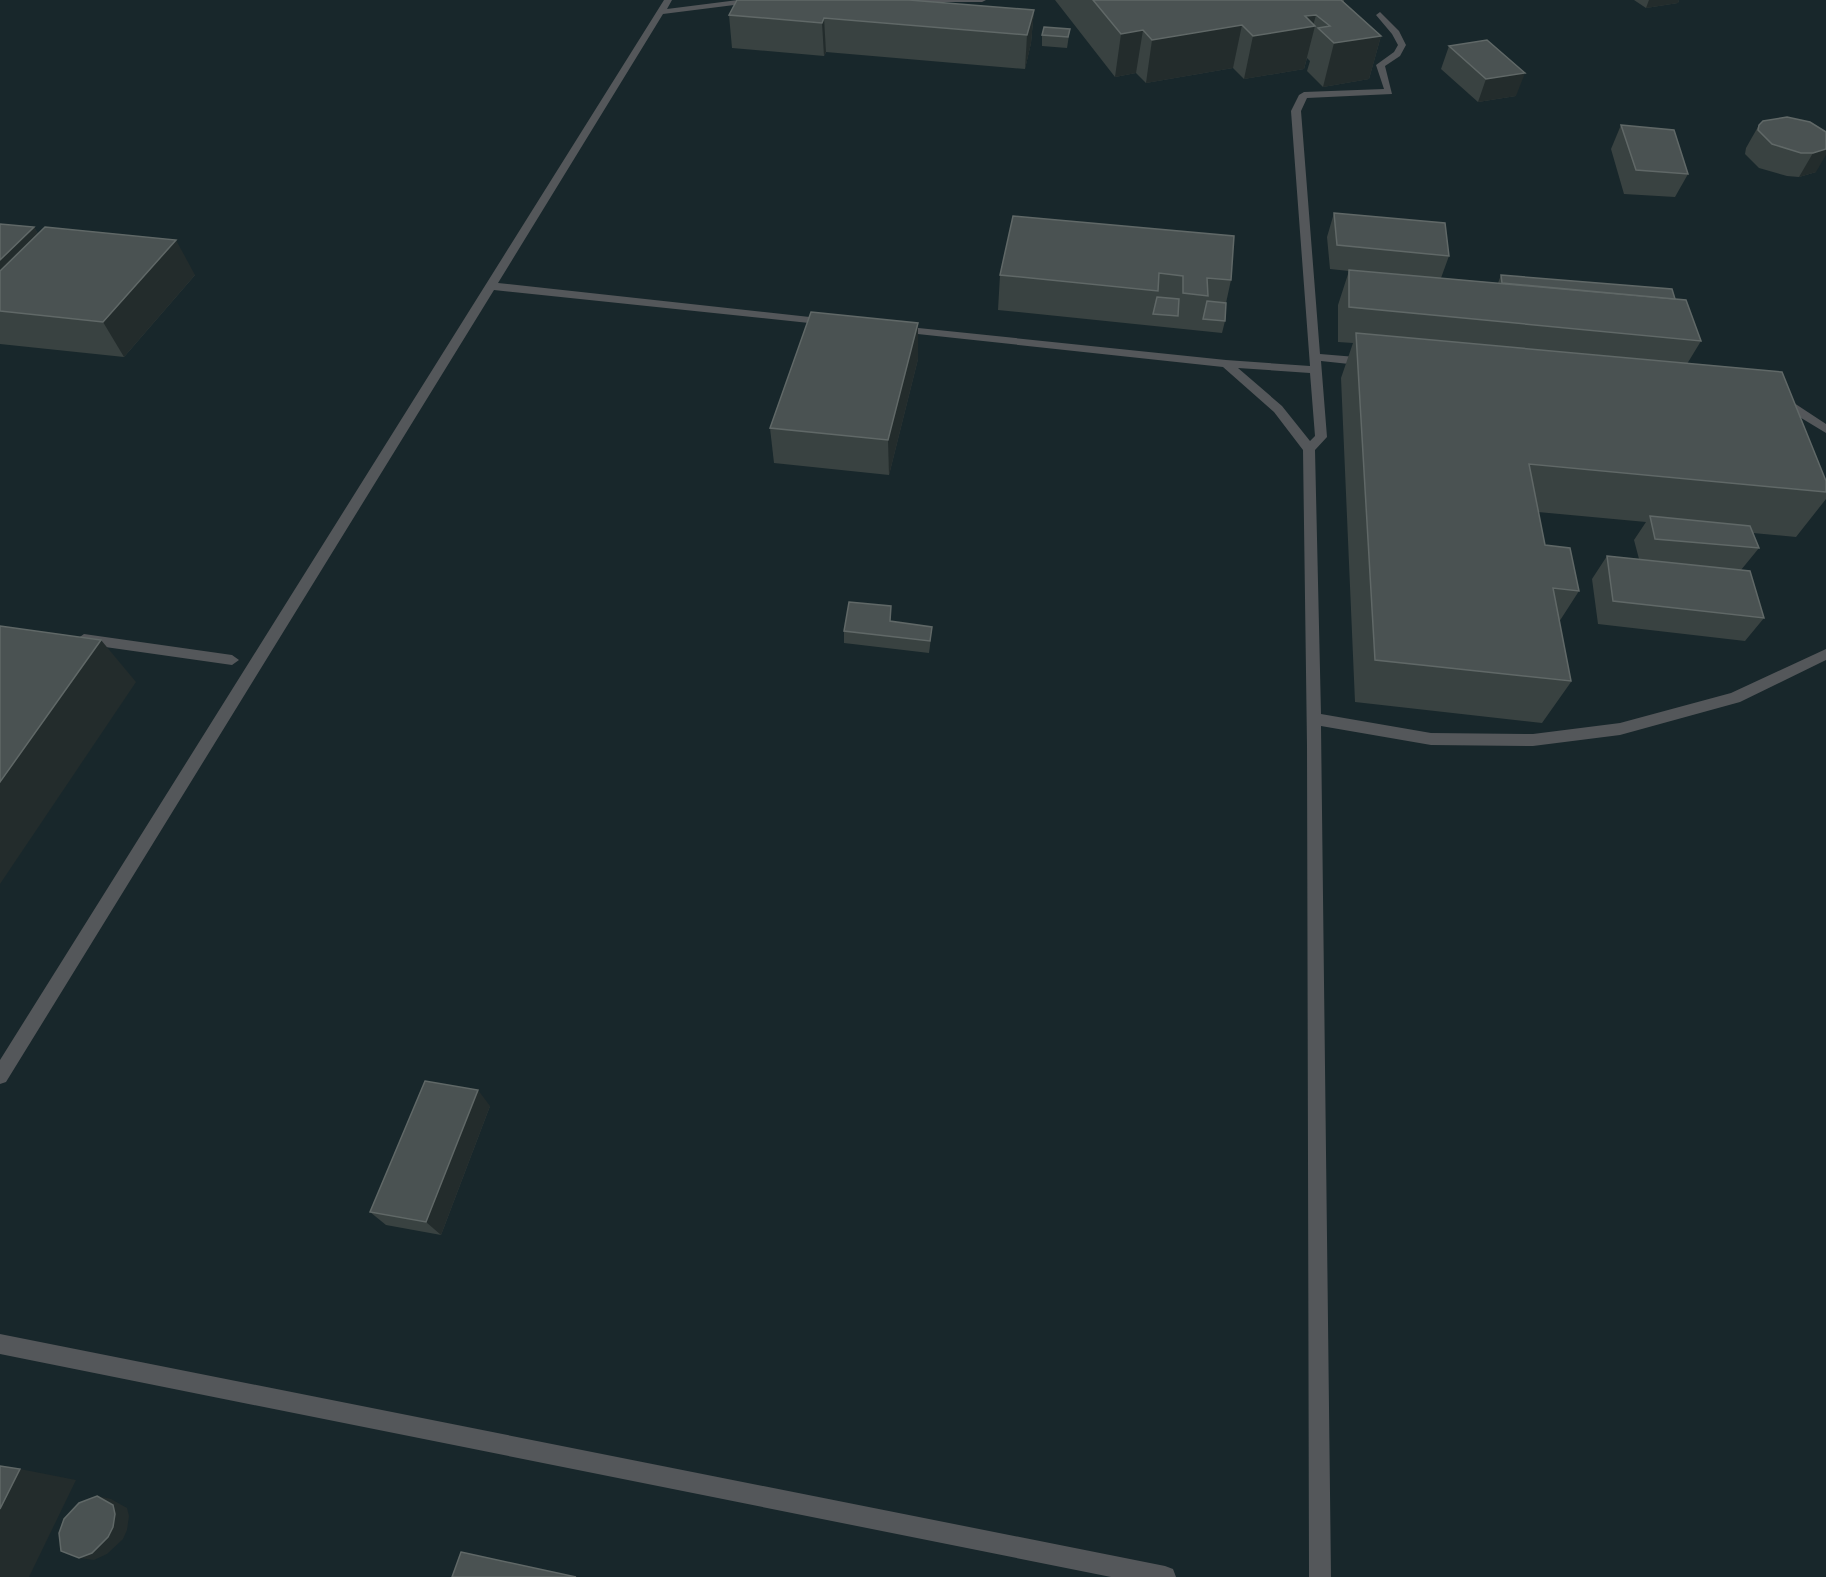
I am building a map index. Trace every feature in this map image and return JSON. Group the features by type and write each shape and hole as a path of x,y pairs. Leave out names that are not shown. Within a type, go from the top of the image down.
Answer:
{"street":[{"path":"0,1076 668,0"},
{"path":"661,12 758,0"},
{"path":"879,0 982,0"},
{"path":"1309,449 1321,437 1296,111 1304,95 1389,92 1380,65 1397,54 1402,45 1396,33 1380,15"},
{"path":"491,286 835,322"},
{"path":"882,327 1226,364 1315,370"},
{"path":"1314,357 1384,363"},
{"path":"1226,364 1278,409 1309,449 1314,719 1320,1577"},
{"path":"1767,399 1787,404 1826,429"},
{"path":"70,637 232,660"},
{"path":"1314,719 1431,739 1533,740 1620,729 1735,698 1826,654"},
{"path":"0,1344 1165,1577"}],"shaded area":[{"path":"0,0 1826,0 1826,1577 0,1577"}],"building":[{"path":"737,0 909,0 1034,10 1027,35 824,18 822,23 729,15"},
{"path":"1093,0 1341,0 1381,36 1334,43 1318,28 1330,26 1316,15 1305,16 1315,26 1253,36 1242,25 1152,40 1143,30 1121,34"},
{"path":"1044,27 1070,29 1068,37 1042,35"},
{"path":"1487,40 1525,73 1486,79 1449,46"},
{"path":"1787,117 1810,122 1826,132 1826,149 1813,153 1801,153 1772,144 1758,130 1763,121"},
{"path":"1621,125 1674,130 1688,174 1636,170"},
{"path":"1334,213 1445,223 1449,256 1337,245"},
{"path":"1013,216 1234,236 1231,280 1207,278 1208,296 1183,293 1183,276 1159,273 1158,291 1000,275"},
{"path":"0,224 34,227 0,260"},
{"path":"45,227 176,240 103,322 0,311 0,271"},
{"path":"1349,270 1686,300 1701,341 1349,307"},
{"path":"1501,275 1672,289 1675,299 1502,283"},
{"path":"1157,297 1179,299 1178,316 1153,314"},
{"path":"1207,301 1226,303 1225,321 1203,319"},
{"path":"811,312 918,323 888,440 770,428"},
{"path":"1356,333 1782,372 1826,481 1826,492 1529,464 1545,545 1570,548 1579,591 1553,588 1571,681 1375,660"},
{"path":"1650,516 1750,526 1759,548 1655,539"},
{"path":"1607,556 1750,571 1764,618 1613,601"},
{"path":"849,602 891,606 890,621 932,627 930,641 844,631"},
{"path":"0,626 101,640 0,782"},
{"path":"425,1081 478,1090 426,1222 370,1212"},
{"path":"0,1466 20,1469 0,1509"},
{"path":"97,1496 113,1505 115,1514 113,1527 108,1537 92,1553 79,1558 61,1551 59,1533 64,1519 79,1503"},
{"path":"461,1552 576,1577 452,1577"}]}
